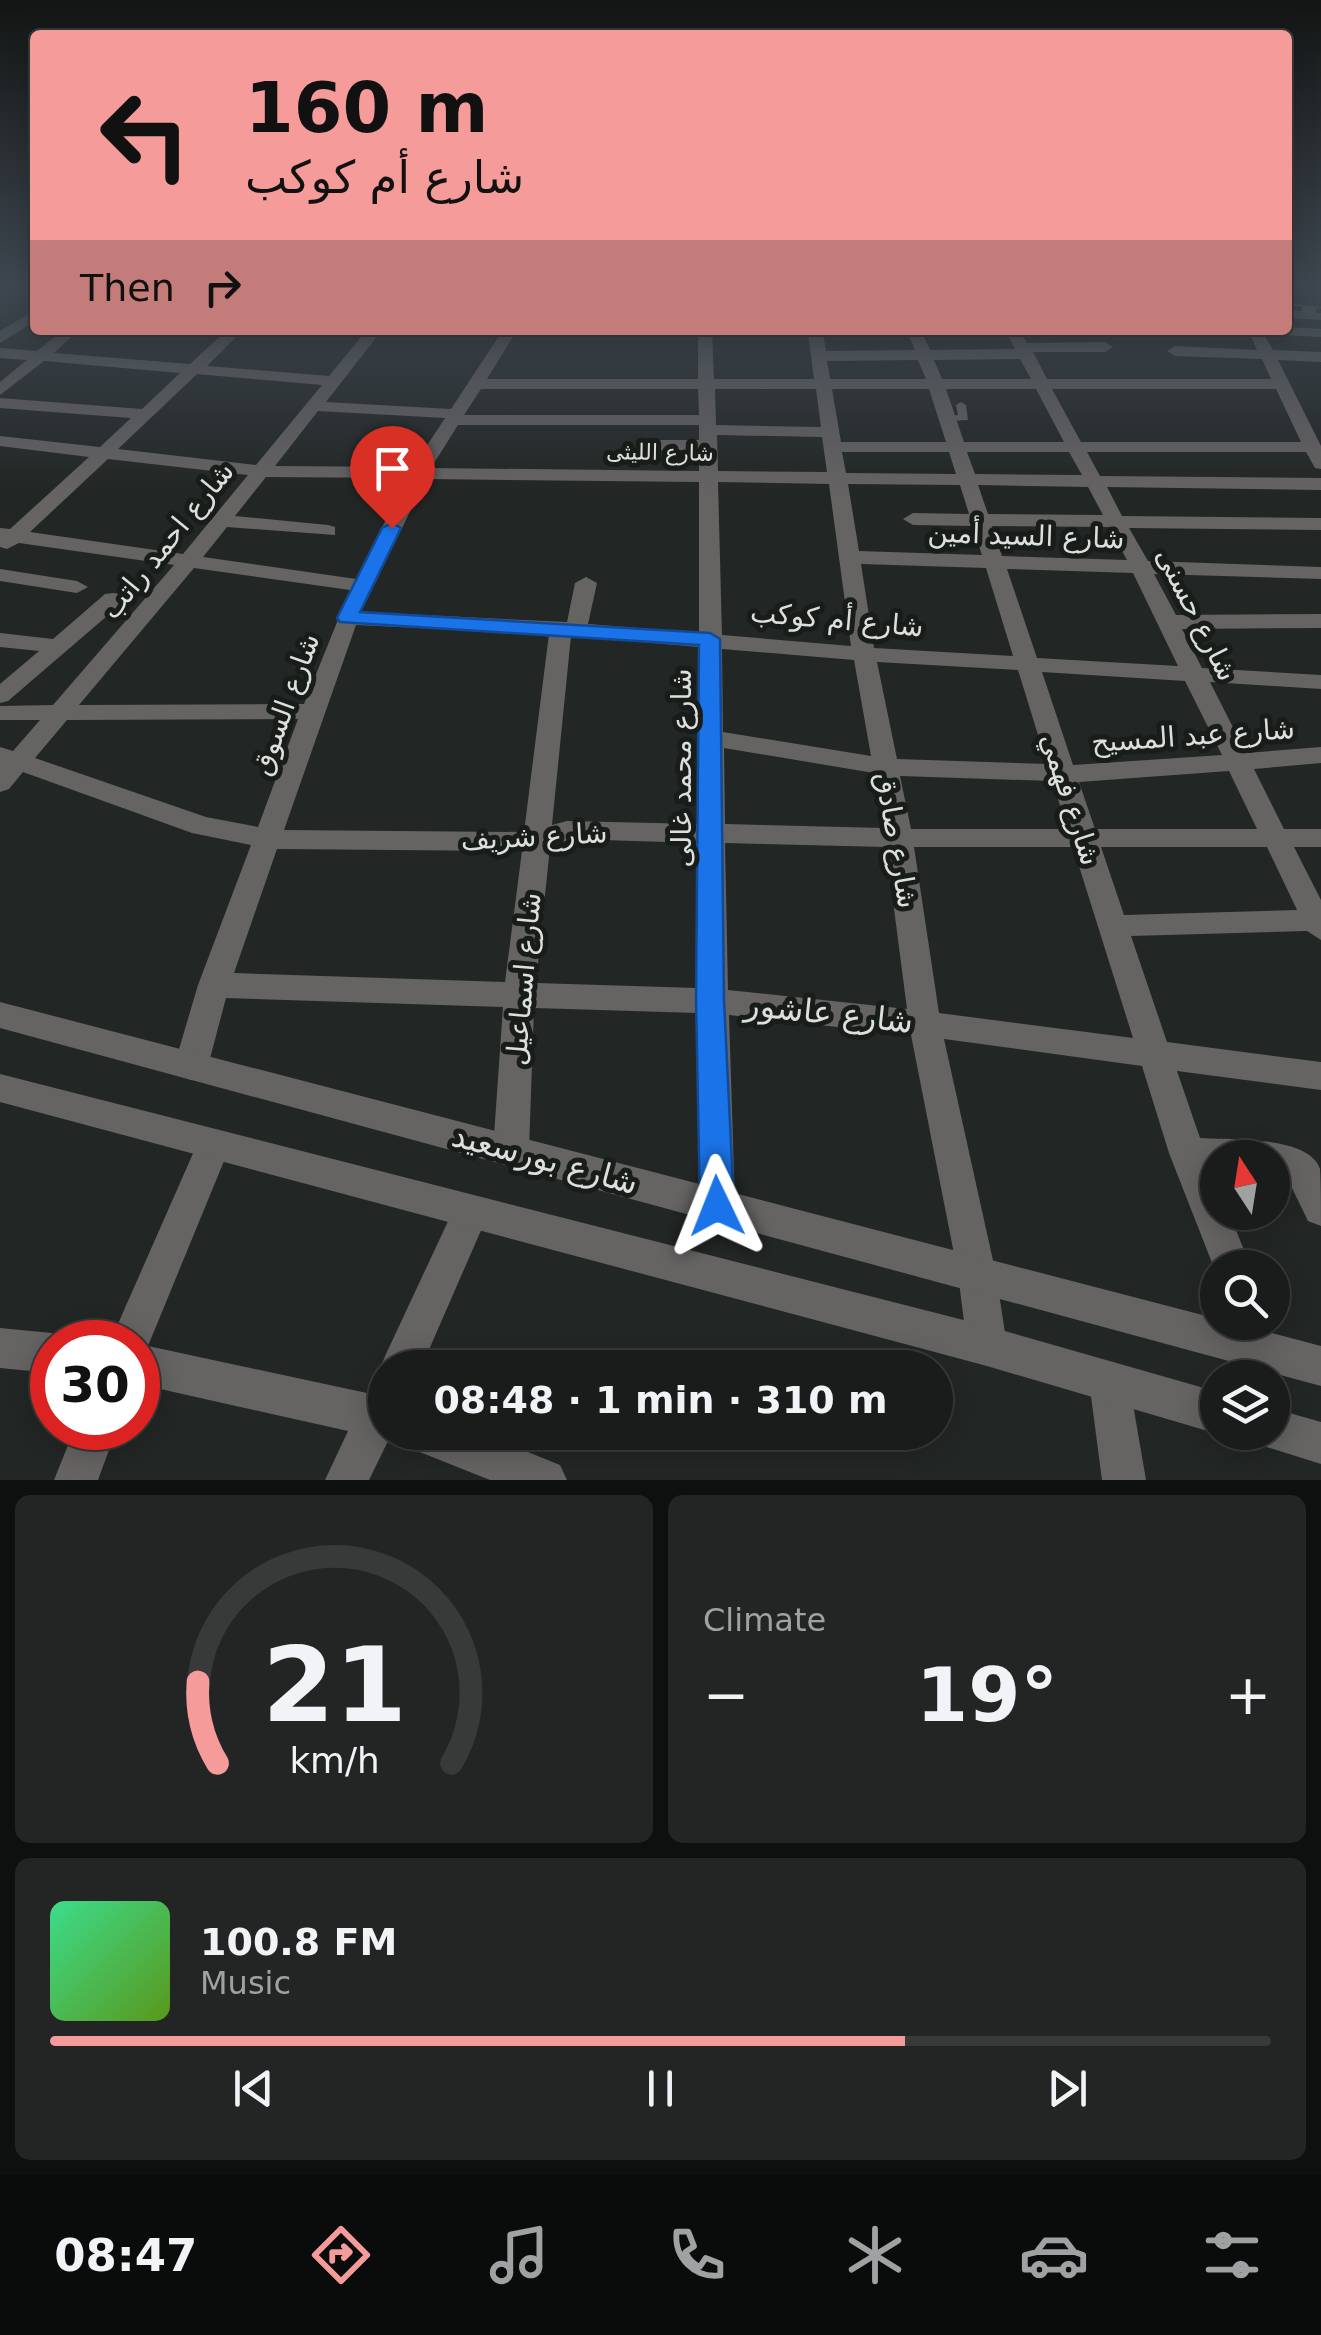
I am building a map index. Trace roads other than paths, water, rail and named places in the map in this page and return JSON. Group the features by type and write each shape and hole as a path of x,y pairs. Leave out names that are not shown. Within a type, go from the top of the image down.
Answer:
{"street":[{"path":"0,390 40,356"},
{"path":"41,356 332,381"},
{"path":"5,540 207,356"},
{"name":"شارع احمد راتب","path":"6,766 58,713 187,562 353,356"},
{"name":"شارع السوق","path":"191,1066 214,986 348,618 420,471 494,356"},
{"name":"شارع محمد غالى","path":"705,356 712,738 710,1000 717,1206"},
{"name":"شارع صادق","path":"819,356 864,654 899,838 925,1024 977,1274 987,1346"},
{"name":"شارع فهمي","path":"926,356 936,384 954,412 956,447 991,561 1187,1153 1225,1250"},
{"name":"شارع حسنى","path":"1027,356 1140,566 1320,923"},
{"path":"312,406 956,447 1315,444 1268,356"},
{"path":"1295,356 1321,358"},
{"path":"476,384 1281,384"},
{"path":"0,403 145,414"},
{"path":"656,445 708,432"},
{"name":"شارع الليثى","path":"0,441 258,471 1321,484"},
{"path":"913,519 1321,524"},
{"path":"220,520 328,531"},
{"path":"5,540 363,586"},
{"name":"شارع السيد أمين","path":"850,557 1321,573"},
{"path":"0,575 77,587"},
{"name":"شارع اسماعيل","path":"511,1150 519,997 536,842 568,629 586,582"},
{"path":"0,696 113,599"},
{"name":"شارع أم كوكب","path":"348,618 568,629 864,654 1321,682"},
{"path":"1168,622 1321,621"},
{"path":"0,640 58,646"},
{"path":"0,712 314,711"},
{"name":"شارع عبد المسيح","path":"712,738 885,767 1063,773 1104,774 1321,756"},
{"name":"شارع شريف","path":"6,766 202,826 269,839 536,842 567,830 899,838 1321,838"},
{"path":"1112,926 1320,923"},
{"name":"شارع عاشور","path":"214,986 710,1000 1153,1052 1321,1076"},
{"name":"شارع بورسعيد","path":"0,1015 977,1274 1200,1324"},
{"path":"0,1088 987,1346 1200,1408"},
{"path":"139,1320 214,1144"},
{"path":"1187,1153 1200,1154"},
{"path":"1290,1160 1302,1169 1321,1209"},
{"path":"408,1350 471,1212"},
{"name":"شارع بورسعيد","path":"1266,1340 1321,1366"},
{"path":"0,1348 30,1351"},
{"path":"160,1368 368,1408"},
{"path":"1109,1382 1124,1480"},
{"path":"1290,1436 1319,1448"},
{"path":"347,1480 368,1440"},
{"path":"76,1480 88,1450"},
{"path":"468,1450 545,1480"}]}
